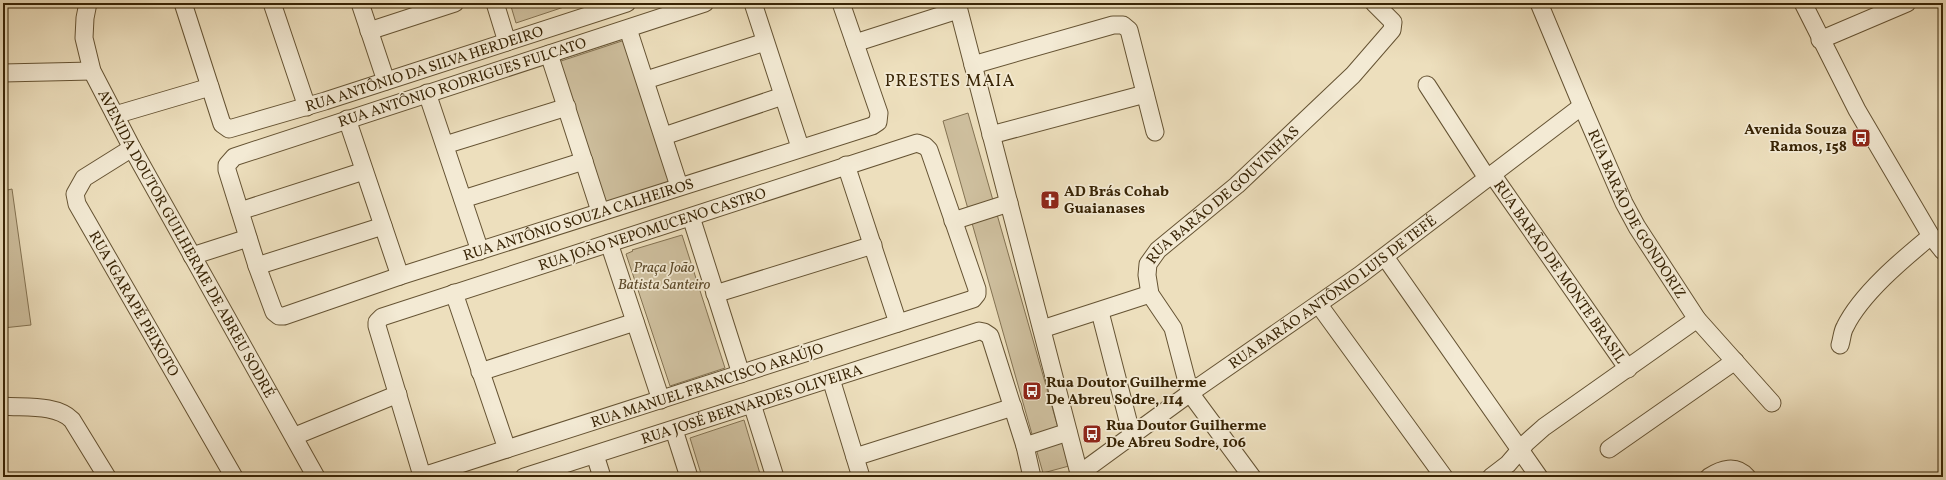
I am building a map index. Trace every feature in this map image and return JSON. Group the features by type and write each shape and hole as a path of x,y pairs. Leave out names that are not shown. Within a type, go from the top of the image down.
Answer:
{"street":[{"name":"AVENIDA DOUTOR GUILHERME DE ABREU SODRÉ","path":"88,3 85,18 84,38 92,71 132,148 295,436 316,477"},
{"path":"115,115 210,87 183,3"},
{"path":"272,3 307,107"},
{"path":"360,3 386,81"},
{"path":"369,31 455,3"},
{"path":"495,3 507,42"},
{"name":"RUA ANTÔNIO DA SILVA HERDEIRO","path":"210,87 222,124 228,128 307,107 627,3"},
{"name":"RUA ANTÔNIO RODRIGUES FULCATO","path":"240,211 227,170 228,165 234,156 705,3"},
{"path":"753,3 800,147"},
{"path":"841,3 855,42 958,6 1079,475"},
{"name":"RUA BARÃO DE GOUVINHAS","path":"1150,294 1147,275 1148,264 1152,257 1237,185 1353,75 1392,30 1393,22 1374,3"},
{"name":"RUA BARÃO DE GONDORIZ","path":"1539,3 1624,203 1637,227 1697,319 1772,402"},
{"path":"1803,3 1820,40 1857,110 1931,236 1943,251"},
{"path":"1820,40 1907,3"},
{"path":"973,65 1114,25 1123,25 1129,30 1155,132"},
{"path":"628,29 646,80 679,186"},
{"path":"646,80 765,42"},
{"name":"RUA ANTÔNIO SOUZA CALHEIROS","path":"257,266 274,312 279,316 284,316 400,276 800,147 872,126 878,122 880,113 855,42"},
{"path":"549,54 600,212"},
{"path":"3,73 92,71"},
{"name":"RUA BARÃO DE MONTE BRASIL","path":"1427,85 1628,369"},
{"path":"427,93 446,145 480,251"},
{"path":"991,135 1145,94"},
{"path":"664,136 783,96"},
{"name":"RUA BARÃO ANTÔNIO LUIS DE TEFÉ","path":"1079,475 1190,392 1319,305 1582,106"},
{"path":"446,145 567,107"},
{"path":"347,119 400,276"},
{"name":"RUA JOÃO NEPOMUCENO CASTRO","path":"398,394 377,326 377,322 382,317 846,165 917,143 925,146 929,150 953,221"},
{"name":"RUA IGARAPÉ PEIXOTO","path":"132,148 84,178 76,194 77,204 234,477"},
{"path":"463,199 584,161"},
{"path":"846,165 898,323"},
{"path":"364,171 240,211 257,266 383,226"},
{"path":"953,221 1009,204"},
{"path":"691,217 741,374"},
{"name":"RUA MANUEL FRANCISCO ARAÚJO","path":"398,394 420,469 423,473 429,474 972,299 977,294 977,289 953,221"},
{"path":"1840,345 1844,328 1860,304 1900,262 1931,236"},
{"path":"192,256 248,238"},
{"path":"609,243 662,400"},
{"path":"715,294 873,245"},
{"path":"1385,256 1539,477"},
{"path":"454,293 507,449"},
{"path":"1042,329 1100,312 1150,294 1173,328 1190,392 1252,477"},
{"path":"1319,305 1444,477"},
{"path":"1100,312 1132,436"},
{"path":"1491,477 1508,464 1544,427 1697,319"},
{"path":"480,372 635,322"},
{"name":"RUA JOSÉ BERNARDES OLIVEIRA","path":"524,477 979,331 990,336 1013,407"},
{"path":"1609,449 1735,361"},
{"path":"830,379 861,477"},
{"path":"295,436 398,394"},
{"path":"752,404 775,477"},
{"path":"3,406 54,410 66,414 72,420 107,477"},
{"path":"855,457 1013,407 1025,446 1032,477"},
{"path":"674,430 689,477"},
{"path":"1025,446 1068,432"},
{"path":"595,455 602,477"},
{"path":"1709,477 1721,470 1738,471 1747,477"}],"green space":[{"path":"510,3 576,3 516,23"},
{"path":"625,40 671,182 605,204 558,62"},
{"path":"968,113 1069,466 1043,473 943,121"},
{"path":"12,189 31,325 3,328 3,191"},
{"name":"Praça João Batista Santeiro","path":"682,235 725,368 670,386 626,254 633,251 632,250"},
{"path":"744,420 761,477 702,477 690,438"}],"place":[{"name":"Avenida Souza Ramos, 158","path":"1861,138"},
{"name":"AD Brás Cohab Guaianases","path":"1050,200"},
{"name":"Rua Doutor Guilherme De Abreu Sodre, 114","path":"1032,391"},
{"name":"Rua Doutor Guilherme De Abreu Sodre, 106","path":"1092,434"}],"district":[{"name":"PRESTES MAIA","path":"950,80"}]}
